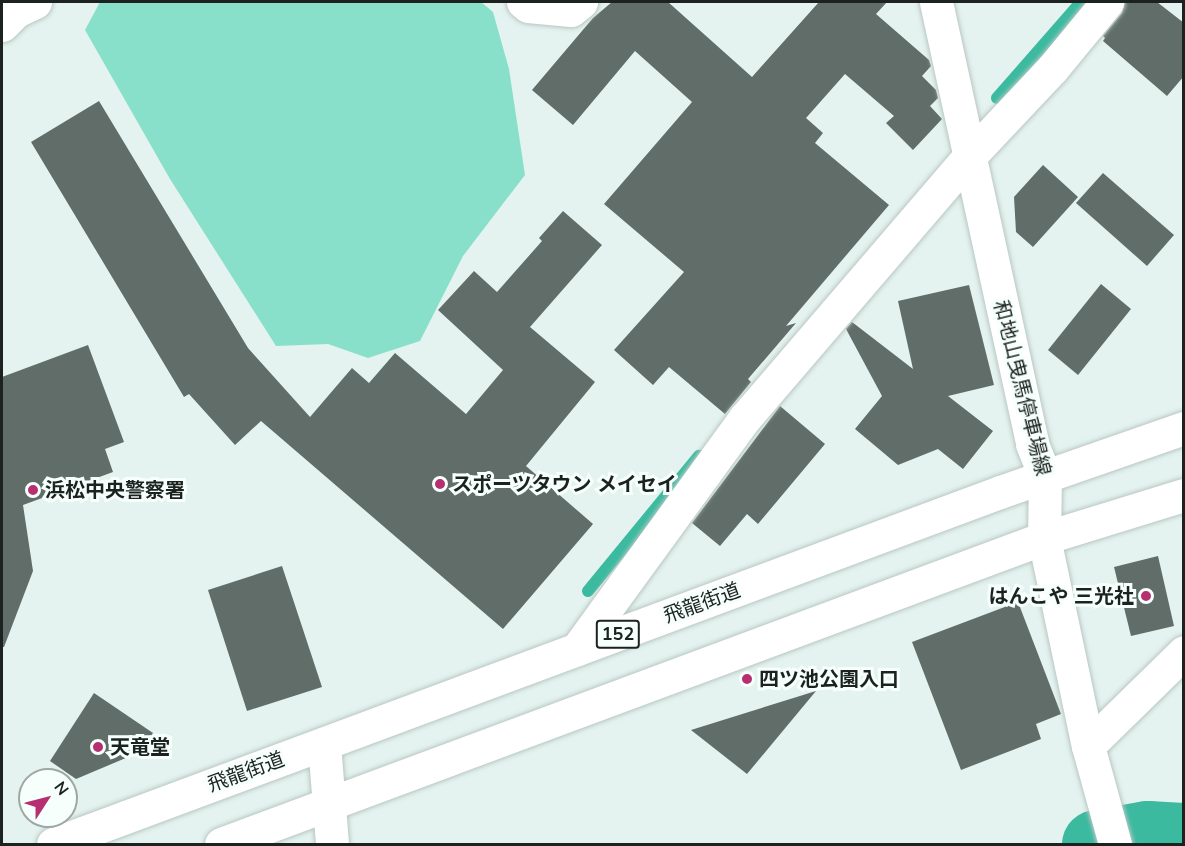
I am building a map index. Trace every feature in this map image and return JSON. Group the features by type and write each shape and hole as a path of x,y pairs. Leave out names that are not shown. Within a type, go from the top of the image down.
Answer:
{"main road":[{"path":"2,25 16,11 35,2"},
{"path":"523,2 528,6 571,10 581,2"},
{"name":"和地山曳馬停車場線","path":"936,2 1032,444 1045,476 1044,538 1089,746 1114,839"},
{"path":"577,650 745,418 969,157 1052,69 1107,2"},
{"name":"飛龍街道","path":"53,844 1045,476 1184,428"},
{"path":"221,844 1044,538 1184,495"},
{"path":"1089,746 1184,652"},
{"path":"324,744 332,844"}],"green space":[{"path":"100,2 481,2 493,12 509,69 525,175 463,256 420,341 368,358 328,344 276,346 170,179 85,30"}],"building":[{"path":"612,2 668,2 752,77 819,2 887,2 876,14 929,60 931,66 922,76 936,90 938,98 930,106 942,119 913,150 886,123 894,116 845,74 806,118 823,133 815,143 889,205 786,326 796,323 748,379 751,382 725,414 669,367 653,385 614,350 684,272 604,204 692,102 635,51 573,125 532,90 593,18"},
{"path":"1125,2 1157,2 1184,23 1184,76 1167,96 1103,41 1105,38 1103,36 1122,13"},
{"path":"99,101 248,348 310,417 352,368 369,383 395,353 466,414 503,370 438,310 474,271 497,292 542,241 539,238 563,211 602,245 530,327 595,382 526,466 593,524 503,629 261,421 235,445 189,394 184,397 31,142"},
{"path":"1043,165 1078,197 1033,247 1016,232 1014,197"},
{"path":"1103,173 1174,235 1147,266 1076,203"},
{"path":"1101,284 1131,309 1078,375 1048,350"},
{"path":"969,285 994,385 948,396 993,431 963,469 938,449 898,465 855,429 882,396 846,329 852,322 913,369 898,301"},
{"name":"浜松中央警察署","path":"88,345 124,442 105,449 113,472 23,505 33,571 4,647 2,647 2,377"},
{"path":"780,406 825,444 758,524 747,514 720,546 692,523"},
{"path":"1158,556 1174,626 1131,636 1114,567"},
{"path":"282,566 322,687 247,711 208,590"},
{"path":"1018,602 1061,714 1036,724 1041,739 961,770 912,642"},
{"path":"816,691 747,774 691,730"},
{"path":"94,693 153,733 140,752 78,778 78,768 60,768 50,761"}],"waterway":[{"path":"997,98 1081,2"},
{"path":"588,591 699,456"},
{"path":"1096,844 1147,835 1184,837"}],"place":[{"name":"スポーツタウン メイセイ","path":"440,484"},
{"name":"浜松中央警察署","path":"33,490"},
{"name":"はんこや 三光社","path":"1146,596"},
{"name":"四ツ池公園入口","path":"747,679"},
{"name":"天竜堂","path":"98,747"}]}
